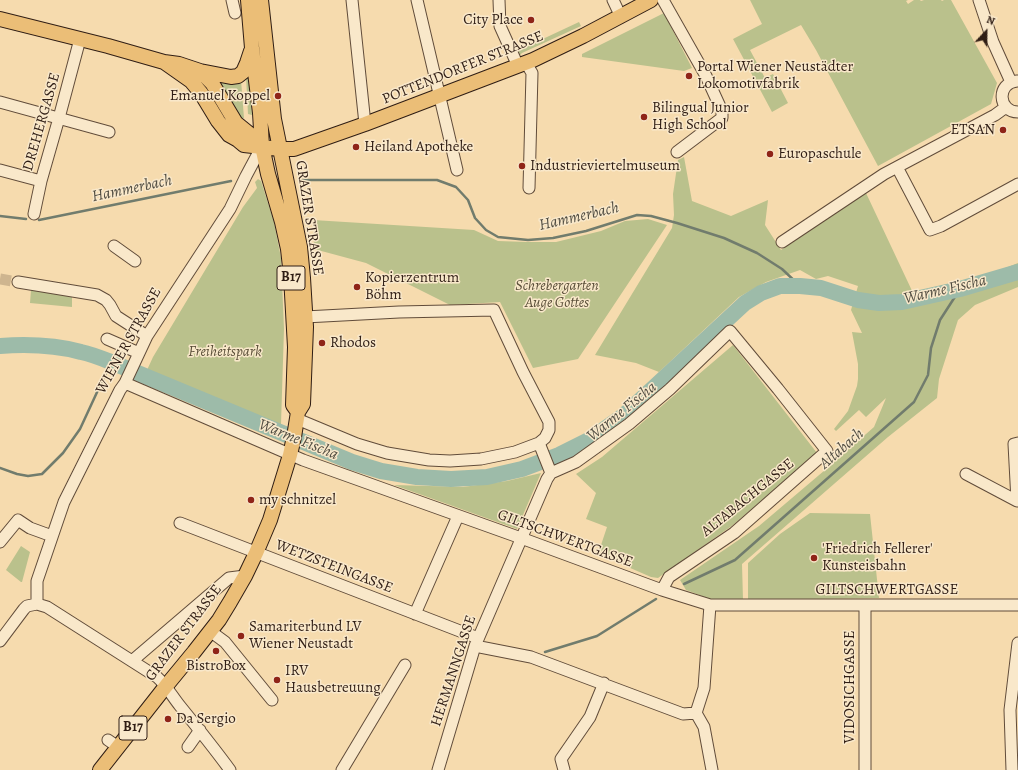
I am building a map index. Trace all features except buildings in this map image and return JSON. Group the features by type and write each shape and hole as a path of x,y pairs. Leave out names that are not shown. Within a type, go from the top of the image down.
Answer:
{"main road":[{"name":"B17","path":"248,0 262,146"},
{"name":"B17","path":"261,0 274,118 280,149"},
{"name":"POTTENDORFER STRASSE","path":"164,62 191,81 201,93 218,121 229,135 244,144 280,149 294,149 365,124 522,64 576,40 651,0"},
{"path":"0,19 231,78 238,76 243,72 252,48"},
{"path":"200,71 212,83 236,123 262,146"},
{"name":"GRAZER STRASSE","path":"262,146 288,249 295,347 293,405 295,432"},
{"name":"GRAZER STRASSE","path":"106,768 113,744 166,686 194,652 230,602 245,576 270,520 303,404 306,327 300,247 280,149"}],"street":[{"path":"232,0 235,14"},
{"path":"352,0 365,124"},
{"path":"417,0 456,170"},
{"path":"499,0 500,26 522,64 532,73 529,188"},
{"path":"613,0 620,17"},
{"path":"664,0 706,76 722,111 722,118 677,152"},
{"path":"979,0 993,42 1014,82 1007,85 1003,90 1003,103 1009,110 1018,112"},
{"name":"DREHERGASSE","path":"34,214 41,180 80,39"},
{"path":"0,102 109,132"},
{"path":"782,242 884,174 995,115 1006,107"},
{"name":"WIENER STRASSE","path":"37,604 37,581 64,502 129,375 147,336 230,209 262,146"},
{"path":"897,167 930,230 941,226 1018,184"},
{"path":"0,170 41,180"},
{"path":"114,246 135,261"},
{"path":"18,282 97,295 106,300 116,316 147,336"},
{"path":"305,317 399,312 494,310 523,372 549,422 549,430 541,448 550,470"},
{"name":"ALTABACHGASSE","path":"550,470 576,462 629,424 670,389 730,331 827,451 734,533 669,577 662,590"},
{"path":"107,339 139,353"},
{"name":"GILTSCHWERTGASSE","path":"129,375 295,432 458,516 662,590 710,605 1018,605"},
{"path":"295,432 357,444 387,453 429,460 450,461 482,459 541,448"},
{"path":"966,474 1017,501 1016,444"},
{"name":"HERMANNGASSE","path":"438,770 477,642 550,470"},
{"path":"415,614 458,516"},
{"path":"0,542 18,520 30,528 52,536"},
{"name":"WETZSTEINGASSE","path":"180,523 415,614 477,642 531,657 604,683 683,714 696,713"},
{"path":"132,660 229,578 245,576"},
{"path":"0,641 27,606 37,604 47,607 157,677 166,686 230,770"},
{"path":"710,605 704,688 696,713 704,727 712,770"},
{"name":"VIDOSICHGASSE","path":"865,605 865,770"},
{"path":"210,631 225,642 272,700"},
{"path":"1012,770 1010,710 1018,643"},
{"path":"342,770 406,665"},
{"path":"564,770 561,759 590,717 604,683"},
{"path":"188,746 200,730"}],"green space":[{"path":"750,0 908,0 906,1 908,4 914,0 951,0 997,83 991,104 878,166 801,25 750,50 765,78 773,74 788,103 772,112 733,39 762,24"},
{"path":"664,13 692,68 684,71 582,57 582,54"},
{"path":"579,22 581,26 522,53 519,56 515,52"},
{"path":"246,76 249,76 252,115 248,114"},
{"path":"215,78 241,80 244,118 238,115"},
{"path":"684,157 692,201 731,216 768,200 765,225 781,250 866,193 914,295 980,278 1018,263 1018,287 975,305 958,320 939,379 937,398 888,437 742,564 743,600 713,600 686,590 680,580 759,526 874,427 886,398 866,417 859,410 836,431 834,429 848,411 857,386 858,364 852,332 862,333 851,310 858,286 828,276 816,279 800,270 766,282 739,297 659,372 636,363 595,355 672,228 674,215 673,194 678,160"},
{"name":"Freiheitspark","path":"258,179 261,181 274,222 281,258 284,329 281,424 278,438 142,381 153,357 243,207 257,188 255,182"},
{"name":"Schrebergarten Auge Gottes","path":"648,219 667,225 578,359 533,368 500,302 450,305 366,263 314,249 313,220 474,230 498,241 556,242 601,231 625,221"},
{"path":"31,290 72,296 72,307 30,303"},
{"path":"733,345 817,453 733,525 658,578 651,577 598,554 607,527 586,519 596,493 576,474 602,457"},
{"path":"541,473 517,529 394,485 463,487 507,481"},
{"name":"'Friedrich Fellerer' Kunsteisbahn","path":"810,513 870,514 879,598 748,600 748,563 780,534"},
{"path":"21,546 30,552 22,582 6,570"}],"waterway":[{"name":"Hammerbach","path":"299,180 437,180 456,187 468,200 475,218 486,230 498,237 528,240 553,238 586,231 637,215 651,216 724,238 757,253 782,269 800,286"},
{"name":"Hammerbach","path":"39,220 231,181"},
{"name":"Hammerbach","path":"0,216 26,219"},
{"name":"Warme Fischa","path":"0,346 51,346 92,355 352,462 381,471 417,477 451,479 487,477 522,469 559,455 589,440 623,416 745,303 761,293 780,286 800,286 821,288 858,300 879,303 902,302 960,289 1018,272"},
{"name":"Altabach","path":"684,584 735,560 914,402 928,375 931,348 940,320 960,289"},
{"path":"0,468 28,476 42,474 63,453 80,429 111,362"},
{"name":"Altabach","path":"545,652 597,636 656,599"}],"tunnel":[{"path":"0,279 18,282"}],"place":[{"name":"City Place","path":"531,20"},
{"name":"Portal Wiener Neustädter Lokomotivfabrik","path":"689,76"},
{"name":"Emanuel Koppel","path":"278,96"},
{"name":"Bilingual Junior High School","path":"644,117"},
{"name":"ETSAN","path":"1003,130"},
{"name":"Heiland Apotheke","path":"356,147"},
{"name":"Europaschule","path":"770,154"},
{"name":"Industrieviertelmuseum","path":"522,166"},
{"name":"Kopierzentrum Böhm","path":"357,287"},
{"name":"Rhodos","path":"322,343"},
{"name":"my schnitzel","path":"251,500"},
{"name":"'Friedrich Fellerer' Kunsteisbahn","path":"814,558"},
{"name":"Samariterbund LV Wiener Neustadt","path":"241,636"},
{"name":"BistroBox","path":"216,651"},
{"name":"IRV Hausbetreuung","path":"277,680"},
{"name":"Da Sergio","path":"168,719"}]}
